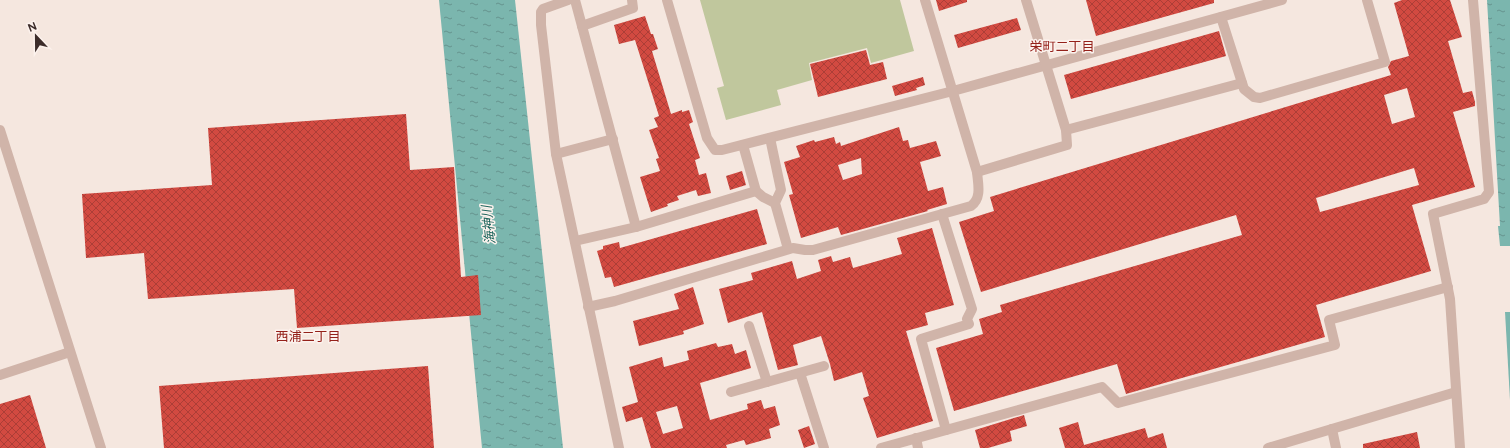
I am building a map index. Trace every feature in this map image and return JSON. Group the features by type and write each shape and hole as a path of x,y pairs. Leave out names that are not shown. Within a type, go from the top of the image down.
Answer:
{"street":[{"path":"568,0 547,7 541,12 541,25 556,154 619,448"},
{"path":"575,0 636,227"},
{"path":"582,26 633,8 632,0"},
{"path":"667,0 709,144 715,150 722,150 743,145 953,91 1282,0"},
{"path":"588,307 615,301 788,249 813,250 971,206 975,203 978,196 977,172 925,0"},
{"path":"977,172 1067,145 1066,130 1026,0"},
{"path":"1221,17 1244,89 1254,97 1260,98 1385,62 1367,0"},
{"path":"1460,448 1450,299 1433,214 1484,199 1489,192 1473,0"},
{"path":"1066,130 1242,83"},
{"path":"0,130 101,448"},
{"path":"770,138 781,190 775,203 788,249"},
{"path":"556,154 613,140"},
{"path":"743,145 756,191 763,197 775,203"},
{"path":"574,241 636,227 756,191"},
{"path":"942,214 972,309 967,319 969,324 921,338 946,430"},
{"path":"881,448 917,443 946,430 1102,387 1118,403 1335,345 1329,320 1448,287"},
{"path":"749,326 767,382"},
{"path":"0,375 70,352"},
{"path":"732,392 824,366"},
{"path":"800,373 824,448"},
{"path":"1268,448 1456,392"},
{"path":"1332,429 1336,448"}],"green space":[{"path":"700,0 900,0 914,51 871,63 867,48 809,63 812,80 777,90 781,105 726,120 717,88 724,86"}],"water":[{"name":"海神川","path":"439,0 515,0 563,448 482,448"},
{"path":"1487,0 1510,0 1510,246 1500,246 1498,226 1500,226"},
{"path":"1505,312 1510,312 1510,400"}],"building":[{"path":"936,0 967,0 967,2 939,11"},
{"path":"1086,0 1214,0 1214,3 1096,36"},
{"path":"1402,0 1450,0 1462,37 1448,41 1463,93 1472,91 1475,102 1475,106 1453,112 1475,187 1412,205 1431,271 1316,305 1325,337 1126,394 1117,364 954,411 936,348 983,334 979,319 1002,312 1000,305 1242,235 1236,215 981,292 959,222 994,211 990,197 1391,75 1388,67 1391,61 1409,56 1394,3","holes":["1407,88 1415,117 1392,124 1384,95","1414,168 1419,185 1320,212 1316,198"]},
{"path":"645,16 658,49 652,51 671,114 682,110 682,112 689,110 693,122 689,124 700,158 695,160 699,175 706,173 711,193 698,196 696,190 677,196 679,200 651,212 640,177 660,171 656,159 659,158 649,130 658,127 654,118 659,116 635,40 619,44 614,25"},
{"path":"1017,18 1021,30 958,48 954,35"},
{"path":"1219,31 1226,56 1071,99 1064,75"},
{"path":"866,50 870,65 883,62 887,79 818,97 810,64"},
{"path":"923,77 925,85 916,88 917,90 895,96 892,86"},
{"path":"406,114 410,170 454,167 461,277 478,275 481,315 297,328 294,289 148,299 144,253 86,258 82,194 212,185 208,128"},
{"path":"899,127 903,141 908,140 910,148 936,141 941,156 920,162 928,191 943,187 947,204 927,210 928,211 841,235 838,227 801,238 789,195 793,194 784,162 800,157 796,146 814,140 815,142 834,137 836,144 840,142 841,146","holes":["861,158 862,174 843,180 838,165"]},
{"path":"742,171 746,185 730,190 726,176"},
{"path":"757,209 767,244 614,287 611,277 605,278 597,251 603,249 603,246 619,242 620,248"},
{"path":"932,228 954,305 925,313 928,325 906,331 933,421 877,438 863,398 869,396 862,372 834,381 821,336 793,345 798,365 778,370 762,312 728,323 719,289 753,280 751,273 792,261 797,279 821,271 818,260 831,256 833,262 850,257 853,268 902,254 897,238"},
{"path":"693,287 704,324 683,331 684,334 639,346 633,321 679,309 674,294"},
{"path":"716,343 718,347 732,344 735,354 746,350 751,368 700,383 710,420 748,409 747,404 761,400 764,409 775,406 780,425 769,429 771,438 746,445 744,440 726,445 727,448 651,448 642,417 626,422 622,407 638,402 629,367 662,357 664,367 689,360 687,351","holes":["677,406 683,428 663,434 656,412"]},
{"path":"428,366 434,448 164,448 159,386"},
{"path":"30,395 46,448 0,448 0,404"},
{"path":"1024,415 1027,426 1010,431 1012,441 988,448 980,448 975,430"},
{"path":"1078,422 1084,445 1145,428 1148,438 1163,433 1167,448 1065,448 1059,428"},
{"path":"809,426 815,444 804,448 798,430"},
{"path":"1417,432 1420,448 1363,448 1363,444"}],"district":[{"name":"栄町二丁目","path":"1062,46"},
{"name":"西浦二丁目","path":"308,336"}]}
